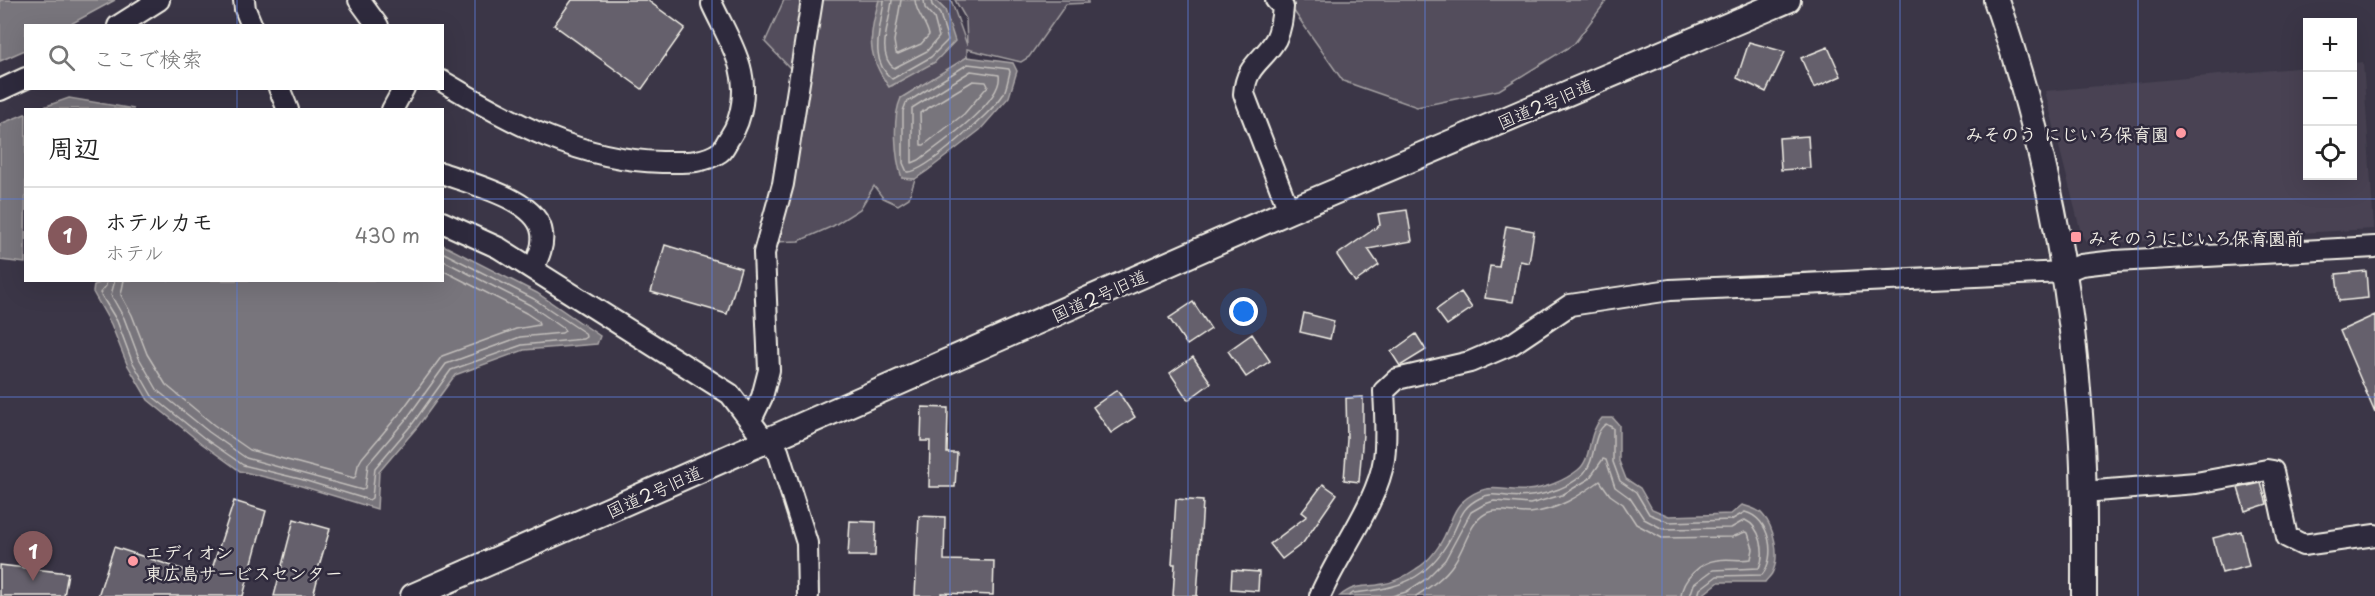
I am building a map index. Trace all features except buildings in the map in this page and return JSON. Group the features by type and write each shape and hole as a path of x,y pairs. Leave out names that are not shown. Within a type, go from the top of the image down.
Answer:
{"street":[{"path":"121,24 159,0"},
{"path":"244,0 251,24"},
{"path":"359,0 377,24"},
{"path":"751,420 762,397 769,370 764,253 783,184 812,0"},
{"path":"1276,0 1283,7 1281,24 1275,39 1245,78 1244,94 1290,211"},
{"name":"国道2号旧道","path":"413,596 1290,211 1788,0"},
{"path":"2001,2 2048,185 2064,272 2080,414 2084,596"},
{"path":"444,82 498,114 572,146 602,156 693,163 720,152 734,131 743,99 740,67 712,4"},
{"path":"0,90 24,79"},
{"path":"280,90 287,108"},
{"path":"393,108 403,90"},
{"path":"444,174 513,199 534,214 542,232 540,253 533,269"},
{"path":"444,223 499,248 730,394 766,442 778,451 807,543 808,596"},
{"path":"1320,596 1374,493 1384,462 1386,432 1384,391 1397,379 1470,362 1512,344 1570,305 1670,290 2064,272 2081,265 2115,261 2375,248"},
{"path":"2083,492 2196,483 2267,470 2273,471 2287,537 2303,545 2375,535"}],"shaded area":[{"path":"784,0 806,0 802,27 790,68 765,42"},
{"path":"821,0 879,0 871,41 892,86 935,62 945,10 935,0 951,0 967,45 966,19 955,0 1088,0 1088,3 1066,4 1029,57 1021,62 967,49 967,57 959,63 901,98 902,178 915,179 909,198 898,205 883,198 874,186 860,209 833,226 799,241 774,242"},
{"path":"1286,0 1607,0 1574,44 1499,90 1417,107 1343,81"},
{"name":"みそのう にじいろ保育園","path":"2363,62 2374,229 2087,244 2081,233 2045,91 2303,67 2303,180 2357,180 2357,63"}],"water":[{"path":"0,0 115,0 71,24 24,24 24,50 0,61"},
{"path":"879,0 935,0 945,10 955,41 935,62 889,87 873,55 873,25"},
{"path":"967,57 1013,63 1017,71 1009,97 980,130 927,171 915,179 902,178 896,138 896,116 901,98"},
{"path":"69,98 128,108 41,108"},
{"path":"24,115 24,263 0,260 0,124"},
{"path":"444,246 537,293 600,336 597,344 524,350 455,375 418,426 379,472 377,509 298,485 240,471 201,443 148,400 127,364 111,324 93,292 94,285 103,282 444,282"},
{"path":"1602,418 1613,418 1619,425 1619,461 1626,479 1640,488 1652,509 1669,516 1731,514 1742,505 1761,513 1770,527 1776,549 1773,571 1765,582 1719,582 1701,596 1340,596 1351,589 1396,580 1421,566 1445,536 1457,508 1471,495 1493,488 1527,490 1540,488 1567,478 1583,465 1594,432"}],"place":[{"name":"みそのう にじいろ保育園","path":"2181,133"},
{"name":"みそのうにじいろ保育園前","path":"2076,237"},
{"name":"エディオン 東広島サービスセンター","path":"133,561"},
{"name":"ホテルカモ","path":"33,581"}]}
